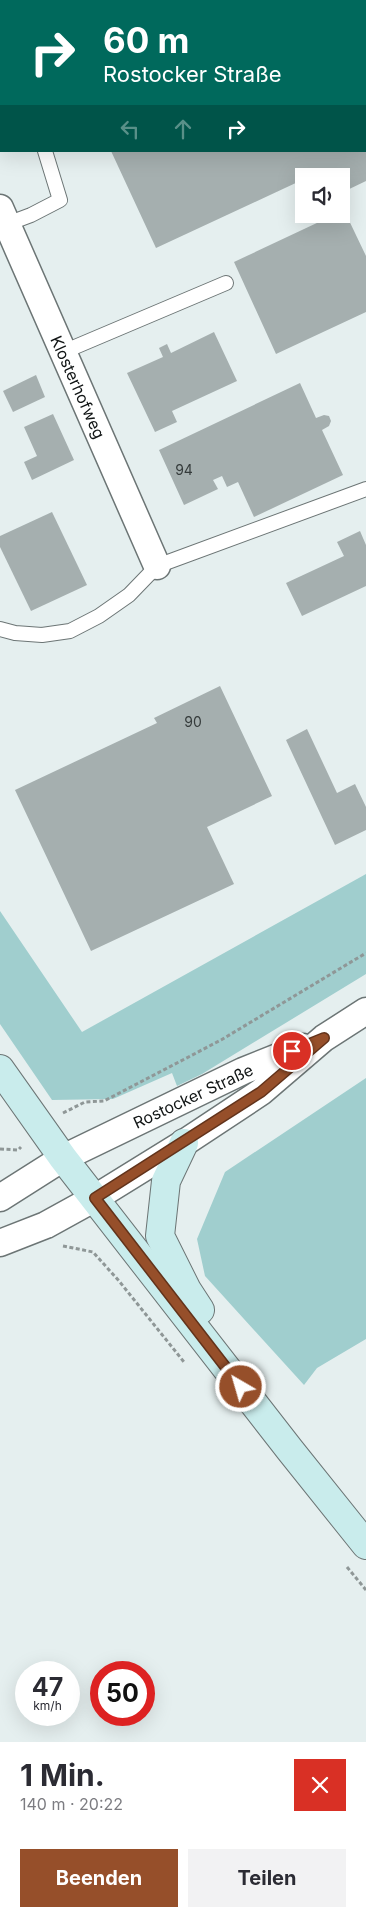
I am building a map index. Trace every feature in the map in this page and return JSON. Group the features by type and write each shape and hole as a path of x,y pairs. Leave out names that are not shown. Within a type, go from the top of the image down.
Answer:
{"main road":[{"path":"0,1069 64,1158 366,1545"},
{"path":"184,1142 166,1181 160,1236 187,1290 290,1450"}],"street":[{"name":"Klosterhofweg","path":"4,216 157,566"},
{"name":"Rostocker Straße","path":"0,1242 46,1225 95,1198 184,1142 261,1092 324,1038 366,1011"},
{"name":"Rostocker Straße","path":"0,1198 64,1158 243,1071 324,1038"}],"lane":[{"path":"4,216 31,215 60,200 45,152"},
{"path":"63,352 226,283"},
{"path":"0,629 15,633 42,635 70,631 99,616 129,595 157,566 366,489"}],"path":[{"path":"67,1110 85,1102 104,1101 221,1040 366,953"},
{"path":"18,1150 18,1162 24,1182"},
{"path":"46,1225 57,1245 93,1252 119,1281 187,1366"},
{"path":"341,1559 366,1590"}],"shaded area":[{"path":"366,874 366,974 202,1074 177,1086 172,1073 113,1099 52,1100 0,1024 0,911 82,1032"},
{"path":"366,1078 366,1339 317,1368 304,1385 205,1276 197,1239 225,1172"}],"building":[{"path":"111,152 366,152 366,181 350,189 350,168 295,168 295,183 156,248"},
{"path":"317,223 350,223 366,256 366,312 276,354 234,262"},
{"path":"214,332 237,381 172,411 177,422 155,432 127,373 163,357 159,348 167,344 171,353"},
{"path":"36,375 45,397 13,412 3,391"},
{"path":"300,383 316,418 324,415 329,416 331,421 329,426 322,430 343,475 254,517 238,482 227,487 222,476 213,480 218,489 184,505 159,450"},
{"path":"53,414 74,460 32,480 24,462 37,456 24,427"},
{"path":"52,512 87,585 31,611 0,547 0,536"},
{"path":"360,531 366,545 366,586 302,616 286,583 344,556 337,542"},
{"path":"220,686 272,796 207,827 234,884 91,951 15,790 157,723 154,718"},
{"path":"307,729 337,793 355,784 366,807 366,830 335,845 286,740"}],"route":[{"path":"241,1387 95,1198 261,1092 324,1038 292,1051"}]}
